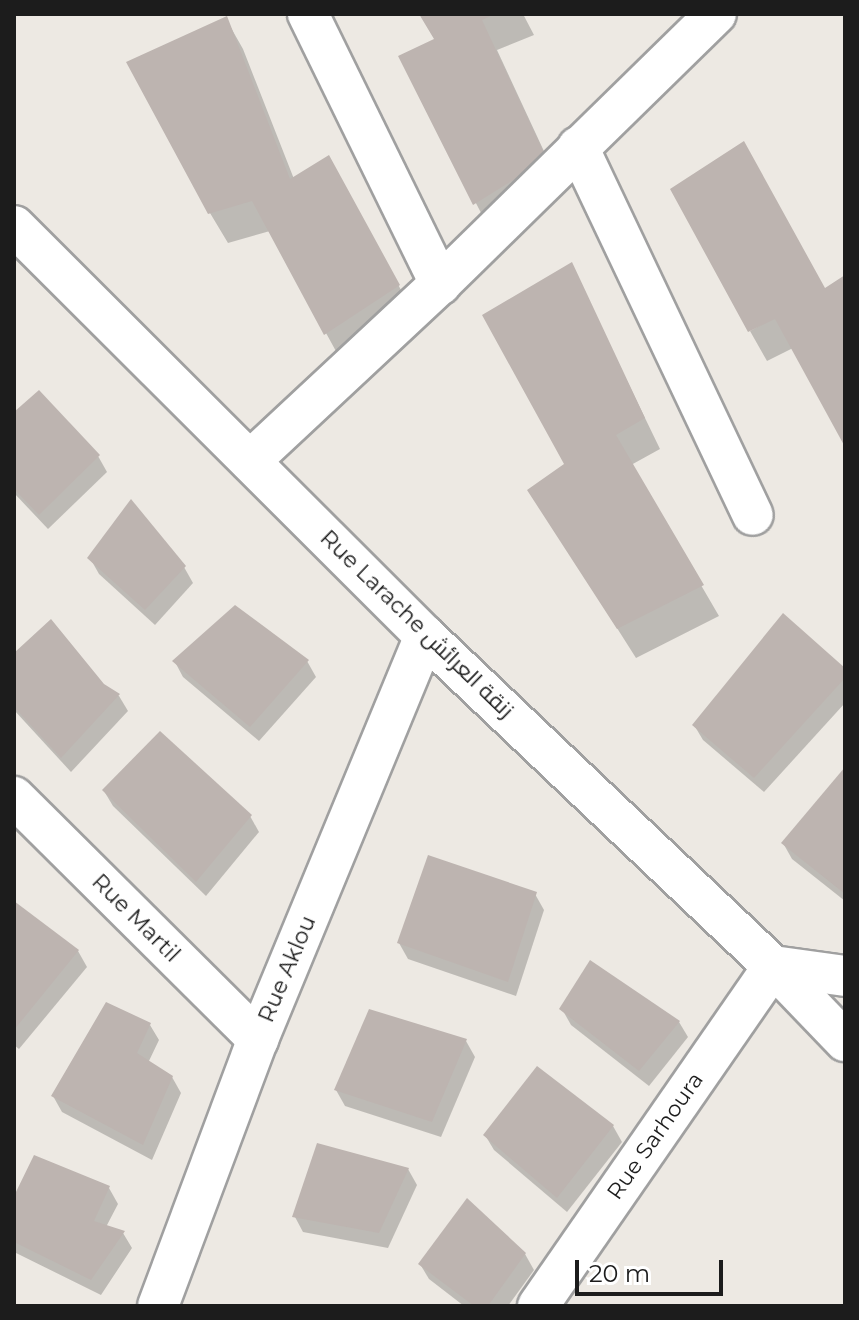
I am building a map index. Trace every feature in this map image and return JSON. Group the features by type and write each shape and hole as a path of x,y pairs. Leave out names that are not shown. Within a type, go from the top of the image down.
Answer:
{"street":[{"path":"308,14 440,284"},
{"path":"250,461 440,284 716,14"},
{"path":"578,147 753,515"},
{"name":"Rue Larache زنقة العرائش","path":"14,226 425,636 773,966 845,1041"},
{"name":"Rue Aklou","path":"158,1306 258,1039 425,636"},
{"name":"Rue Martil","path":"14,797 258,1039"},
{"path":"773,966 845,976"},
{"name":"Rue Sarhoura","path":"538,1306 773,966"}],"building":[{"path":"419,14 495,14 482,20 547,159 473,205 398,56 434,39"},
{"path":"227,16 290,179 329,155 400,285 324,335 252,201 208,214 126,62"},
{"path":"744,141 825,288 845,275 845,447 775,319 748,332 670,189"},
{"path":"572,262 645,418 616,435 704,585 617,629 527,490 564,464 482,315"},
{"path":"39,390 100,455 39,515 14,489 14,412"},
{"path":"131,499 186,566 145,610 87,558"},
{"path":"235,605 309,660 250,727 172,661"},
{"path":"783,613 845,668 845,678 754,778 692,725"},
{"path":"51,619 104,684 120,694 61,758 14,707 14,653"},
{"path":"160,731 252,815 196,882 102,790"},
{"path":"845,767 845,894 781,843"},
{"path":"428,855 537,892 508,982 397,943"},
{"path":"14,901 79,950 14,1030"},
{"path":"590,960 680,1021 639,1071 559,1009"},
{"path":"106,1002 151,1023 137,1053 173,1076 143,1145 51,1096"},
{"path":"369,1009 467,1039 432,1122 334,1090"},
{"path":"537,1066 614,1125 557,1198 483,1135"},
{"path":"317,1143 409,1168 379,1233 292,1217"},
{"path":"34,1155 110,1186 94,1221 125,1231 91,1280 14,1242 14,1196"},
{"path":"467,1198 526,1253 488,1306 474,1306 418,1264"}]}
